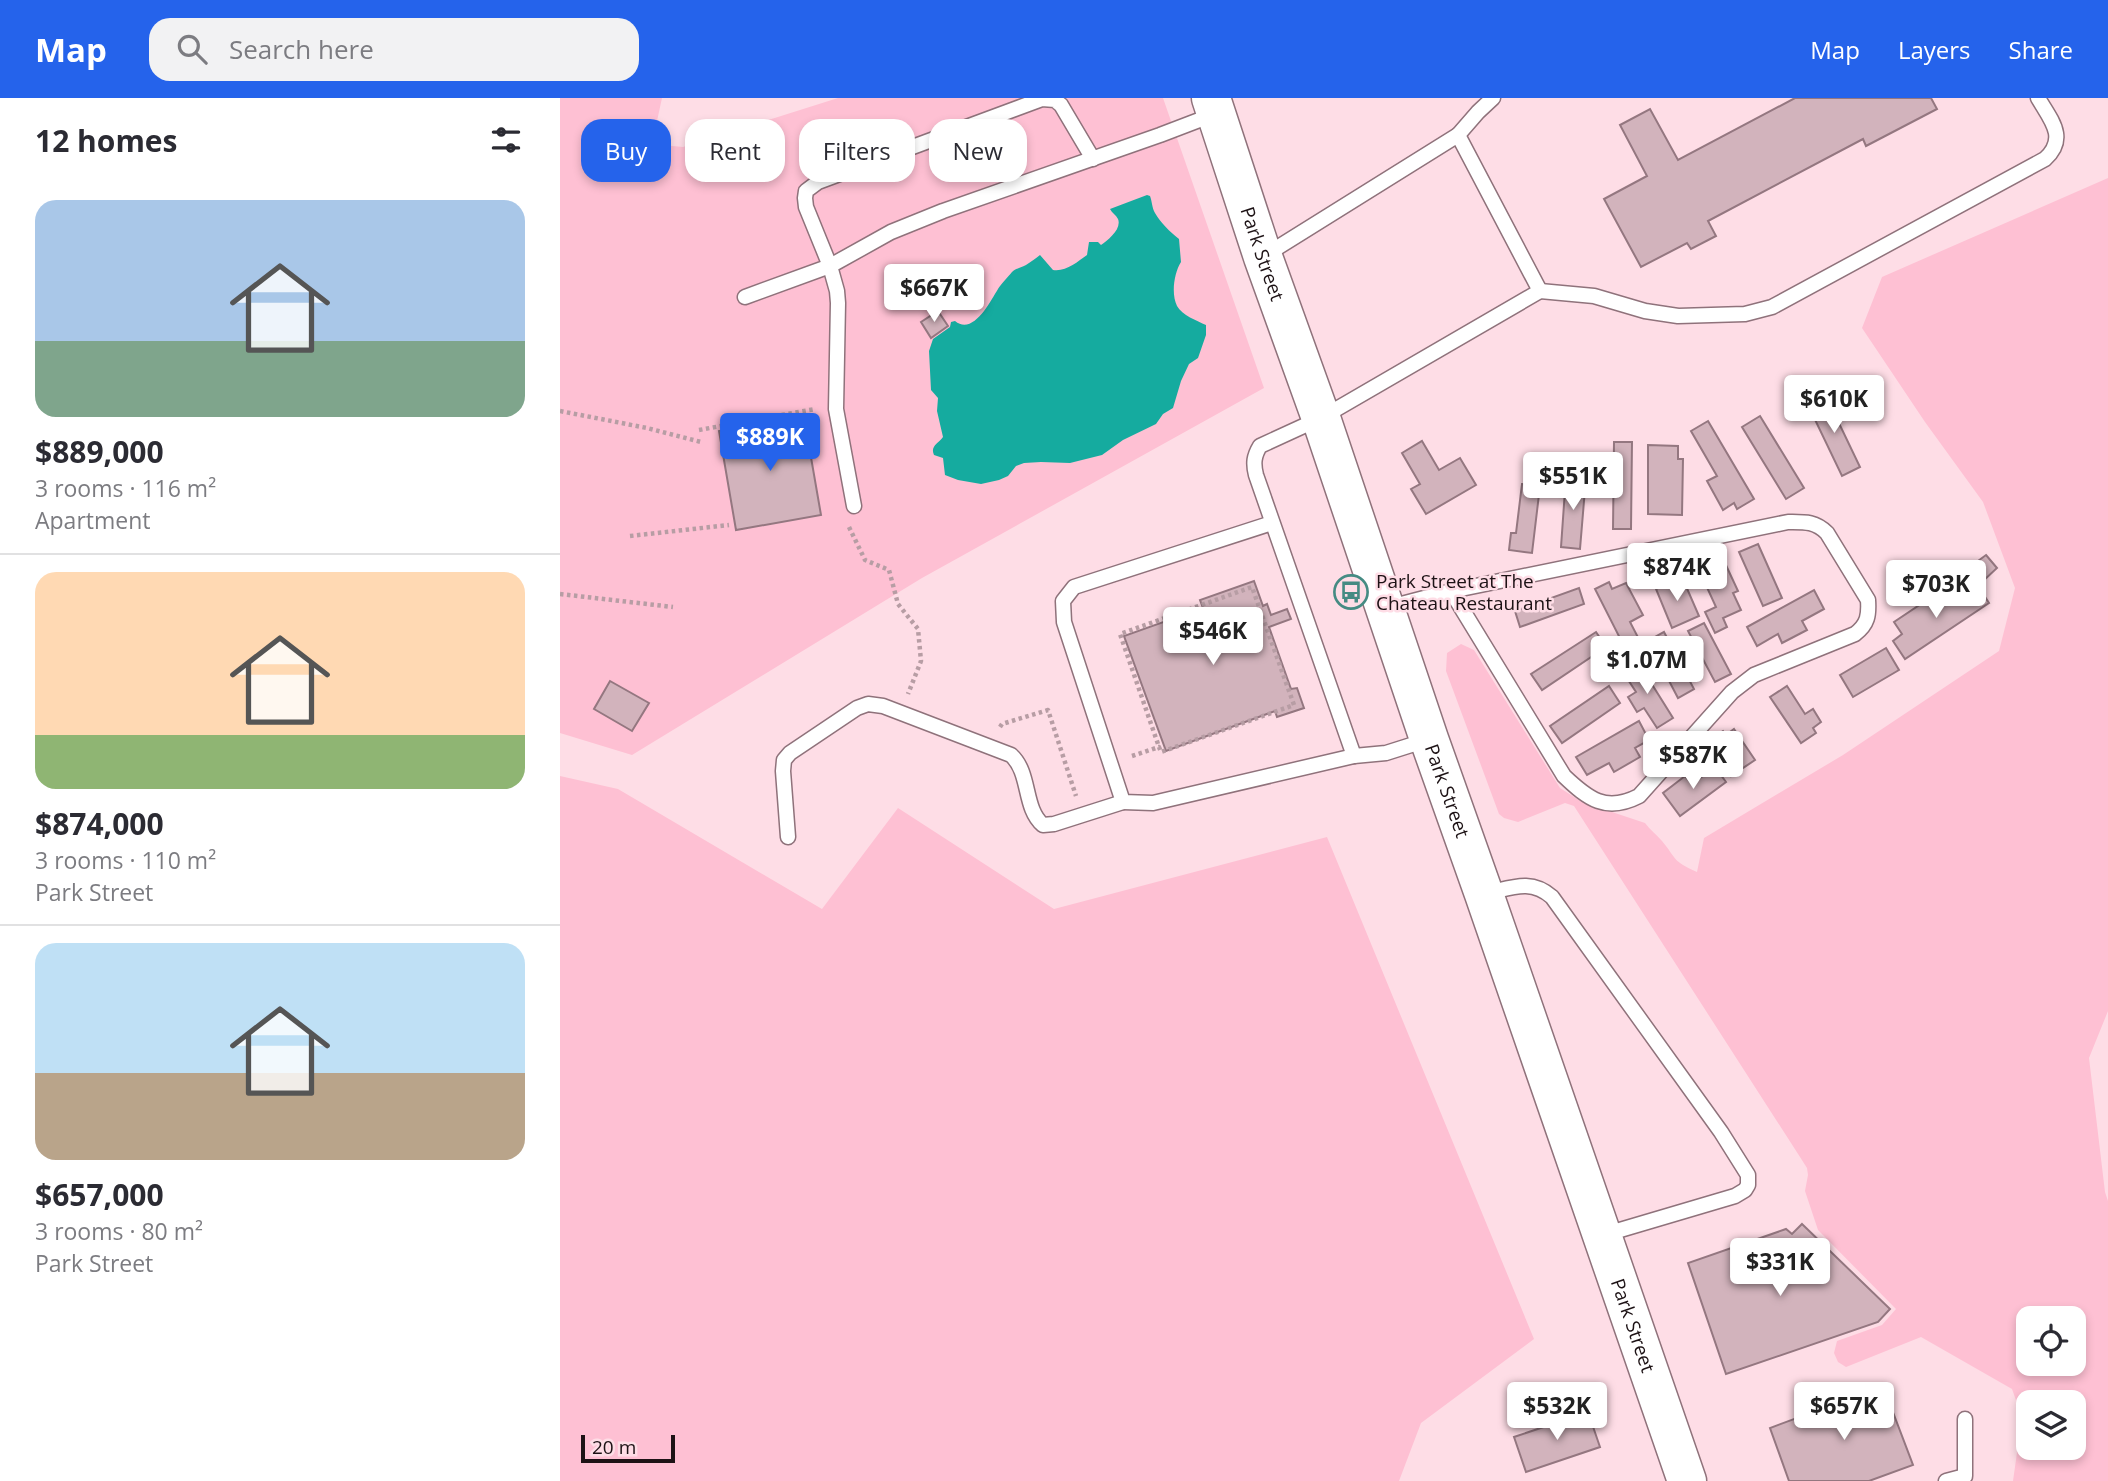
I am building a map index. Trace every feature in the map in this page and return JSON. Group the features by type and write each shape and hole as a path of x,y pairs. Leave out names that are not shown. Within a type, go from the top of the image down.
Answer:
{"main road":[{"name":"Park Street","path":"1214,106 1384,609 1687,1481"}],"lane":[{"path":"1263,257 1458,135 1493,98"},
{"path":"1354,757 1254,466 1260,446 1321,418 1540,291 1594,296 1645,311 1678,316 1745,314 1772,307 2045,159 2055,150 2057,133 2038,98"},
{"path":"854,506 837,422 835,398 838,376 838,291 806,207 806,191 818,182 1042,99 1055,100 1061,105 1093,159"},
{"path":"746,297 830,266 901,228 1093,159 1214,106"},
{"path":"1458,135 1540,291"},
{"path":"1384,609 1451,592 1788,522 1811,522 1826,533 1867,600 1868,619 1863,628 1855,634 1754,675 1743,683 1639,796 1616,804 1588,798 1564,776 1451,592"},
{"path":"1123,802 1064,622 1063,601 1074,587 1272,523"},
{"path":"788,837 784,760 790,753 857,708 868,704 893,710 1007,753 1019,764 1036,816 1043,825 1123,802 1153,803 1354,757 1386,753 1429,739"},
{"path":"1484,894 1526,885 1545,891 1552,897 1721,1132 1748,1175 1745,1190 1735,1196 1601,1236"},
{"path":"1946,1481 1965,1476 1965,1419"}],"path":[{"path":"699,430 820,408"},
{"path":"560,411 701,442"},
{"path":"846,522 865,560 889,570 898,604 918,629 921,661 905,700"},
{"path":"630,537 729,526"},
{"path":"1252,587 1294,705 1161,752 1159,747 1120,634 1252,587"},
{"path":"560,594 673,607"},
{"path":"997,734 1002,724 1048,710 1077,798 1130,779 1123,759 1159,747"}],"shaded area":[{"path":"560,98 662,98 657,119 581,119 581,182 671,182 671,146 685,146 685,182 785,182 785,119 772,119 838,98 1163,98 1264,388 922,578 632,755 560,733"},
{"path":"2108,178 2108,1011 2089,1058 2108,1201 2108,1481 2013,1481 2016,1460 2086,1460 2086,1390 2016,1390 2016,1400 2012,1389 1921,1337 1846,1367 1838,1362 1834,1353 1837,1341 1882,1325 1896,1309 1818,1230 1805,1191 1807,1168 1574,806 1565,803 1518,822 1499,814 1446,671 1447,653 1461,644 1474,650 1560,788 1582,802 1645,823 1679,862 1697,872 1704,838 1843,755 1999,651 2015,588 1983,502 1862,328 1882,277"},
{"path":"1150,196 1160,220 1179,239 1181,262 1174,290 1177,306 1186,315 1206,325 1206,335 1198,358 1189,364 1173,408 1163,414 1156,424 1123,440 1102,455 1070,463 1024,463 1016,466 1008,476 981,484 945,475 943,458 933,452 943,437 937,411 938,398 931,390 929,351 933,339 950,327 951,322 968,324 974,321 986,309 1012,272 1040,255 1053,270 1067,268 1087,255 1089,242 1098,242 1101,245 1118,227 1118,219 1110,209"},
{"path":"560,776 618,789 822,909 898,808 1054,909 1327,837 1534,1339 1421,1423 1399,1481 560,1481"}],"building":[{"path":"1795,98 1931,98 1937,109 1866,146 1863,139 1708,221 1716,236 1691,249 1687,243 1641,267 1604,199 1647,176 1620,125 1650,109 1678,160"},
{"path":"938,311 948,326 931,338 921,322"},
{"path":"1825,394 1860,467 1842,476 1807,403"},
{"path":"1760,416 1804,488 1786,499 1742,427"},
{"path":"804,417 821,515 736,530 719,431"},
{"path":"1708,421 1754,499 1737,509 1734,503 1723,510 1707,481 1717,476 1691,431"},
{"path":"1422,441 1439,470 1460,458 1476,485 1426,514 1411,489 1420,484 1402,453"},
{"path":"1614,442 1632,442 1631,529 1613,529"},
{"path":"1648,445 1678,446 1678,459 1683,459 1682,515 1648,514"},
{"path":"1566,476 1586,477 1580,549 1561,547"},
{"path":"1522,484 1540,486 1532,553 1509,550 1511,533 1516,533"},
{"path":"1758,544 1782,598 1763,606 1739,552"},
{"path":"1718,548 1738,591 1733,593 1741,610 1723,618 1727,627 1715,633 1705,612 1716,607 1694,559"},
{"path":"1986,555 1997,568 1982,582 1970,567"},
{"path":"1682,577 1699,616 1672,628 1656,589"},
{"path":"1254,581 1263,606 1267,604 1271,615 1287,609 1291,619 1269,627 1291,689 1297,688 1304,708 1277,717 1275,711 1166,751 1124,636 1203,608 1200,600"},
{"path":"1609,582 1612,589 1626,583 1643,615 1630,622 1644,649 1629,656 1595,589"},
{"path":"1976,583 1989,603 1905,659 1893,641 1902,634 1894,622 1933,596 1940,607"},
{"path":"1579,588 1584,604 1520,627 1515,611"},
{"path":"1814,590 1824,609 1802,621 1807,630 1782,643 1778,634 1757,646 1747,627"},
{"path":"1704,623 1731,674 1715,682 1688,631"},
{"path":"1596,632 1606,647 1542,690 1531,674"},
{"path":"1664,632 1694,689 1678,698 1666,675 1655,681 1647,666 1658,660 1648,641"},
{"path":"1886,648 1899,670 1853,697 1840,675"},
{"path":"1638,662 1673,718 1657,728 1644,708 1637,712 1628,697 1636,692 1623,672"},
{"path":"610,681 649,703 632,731 594,709"},
{"path":"1609,686 1620,703 1562,743 1550,726"},
{"path":"1787,686 1805,714 1813,709 1821,722 1813,728 1816,733 1801,743 1770,697"},
{"path":"1639,721 1649,740 1635,748 1640,757 1614,772 1609,763 1587,775 1576,757"},
{"path":"1734,729 1755,760 1731,776 1708,741 1723,731 1726,735"},
{"path":"1715,767 1726,782 1680,816 1663,793 1685,776 1692,784"},
{"path":"1802,1224 1890,1309 1878,1322 1726,1374 1688,1263 1786,1229 1792,1234"},
{"path":"1883,1386 1913,1465 1869,1481 1789,1481 1770,1428"},
{"path":"1588,1412 1600,1447 1526,1472 1514,1437"}],"place":[{"name":"Park Street at The Chateau Restaurant","path":"1351,592"}]}
